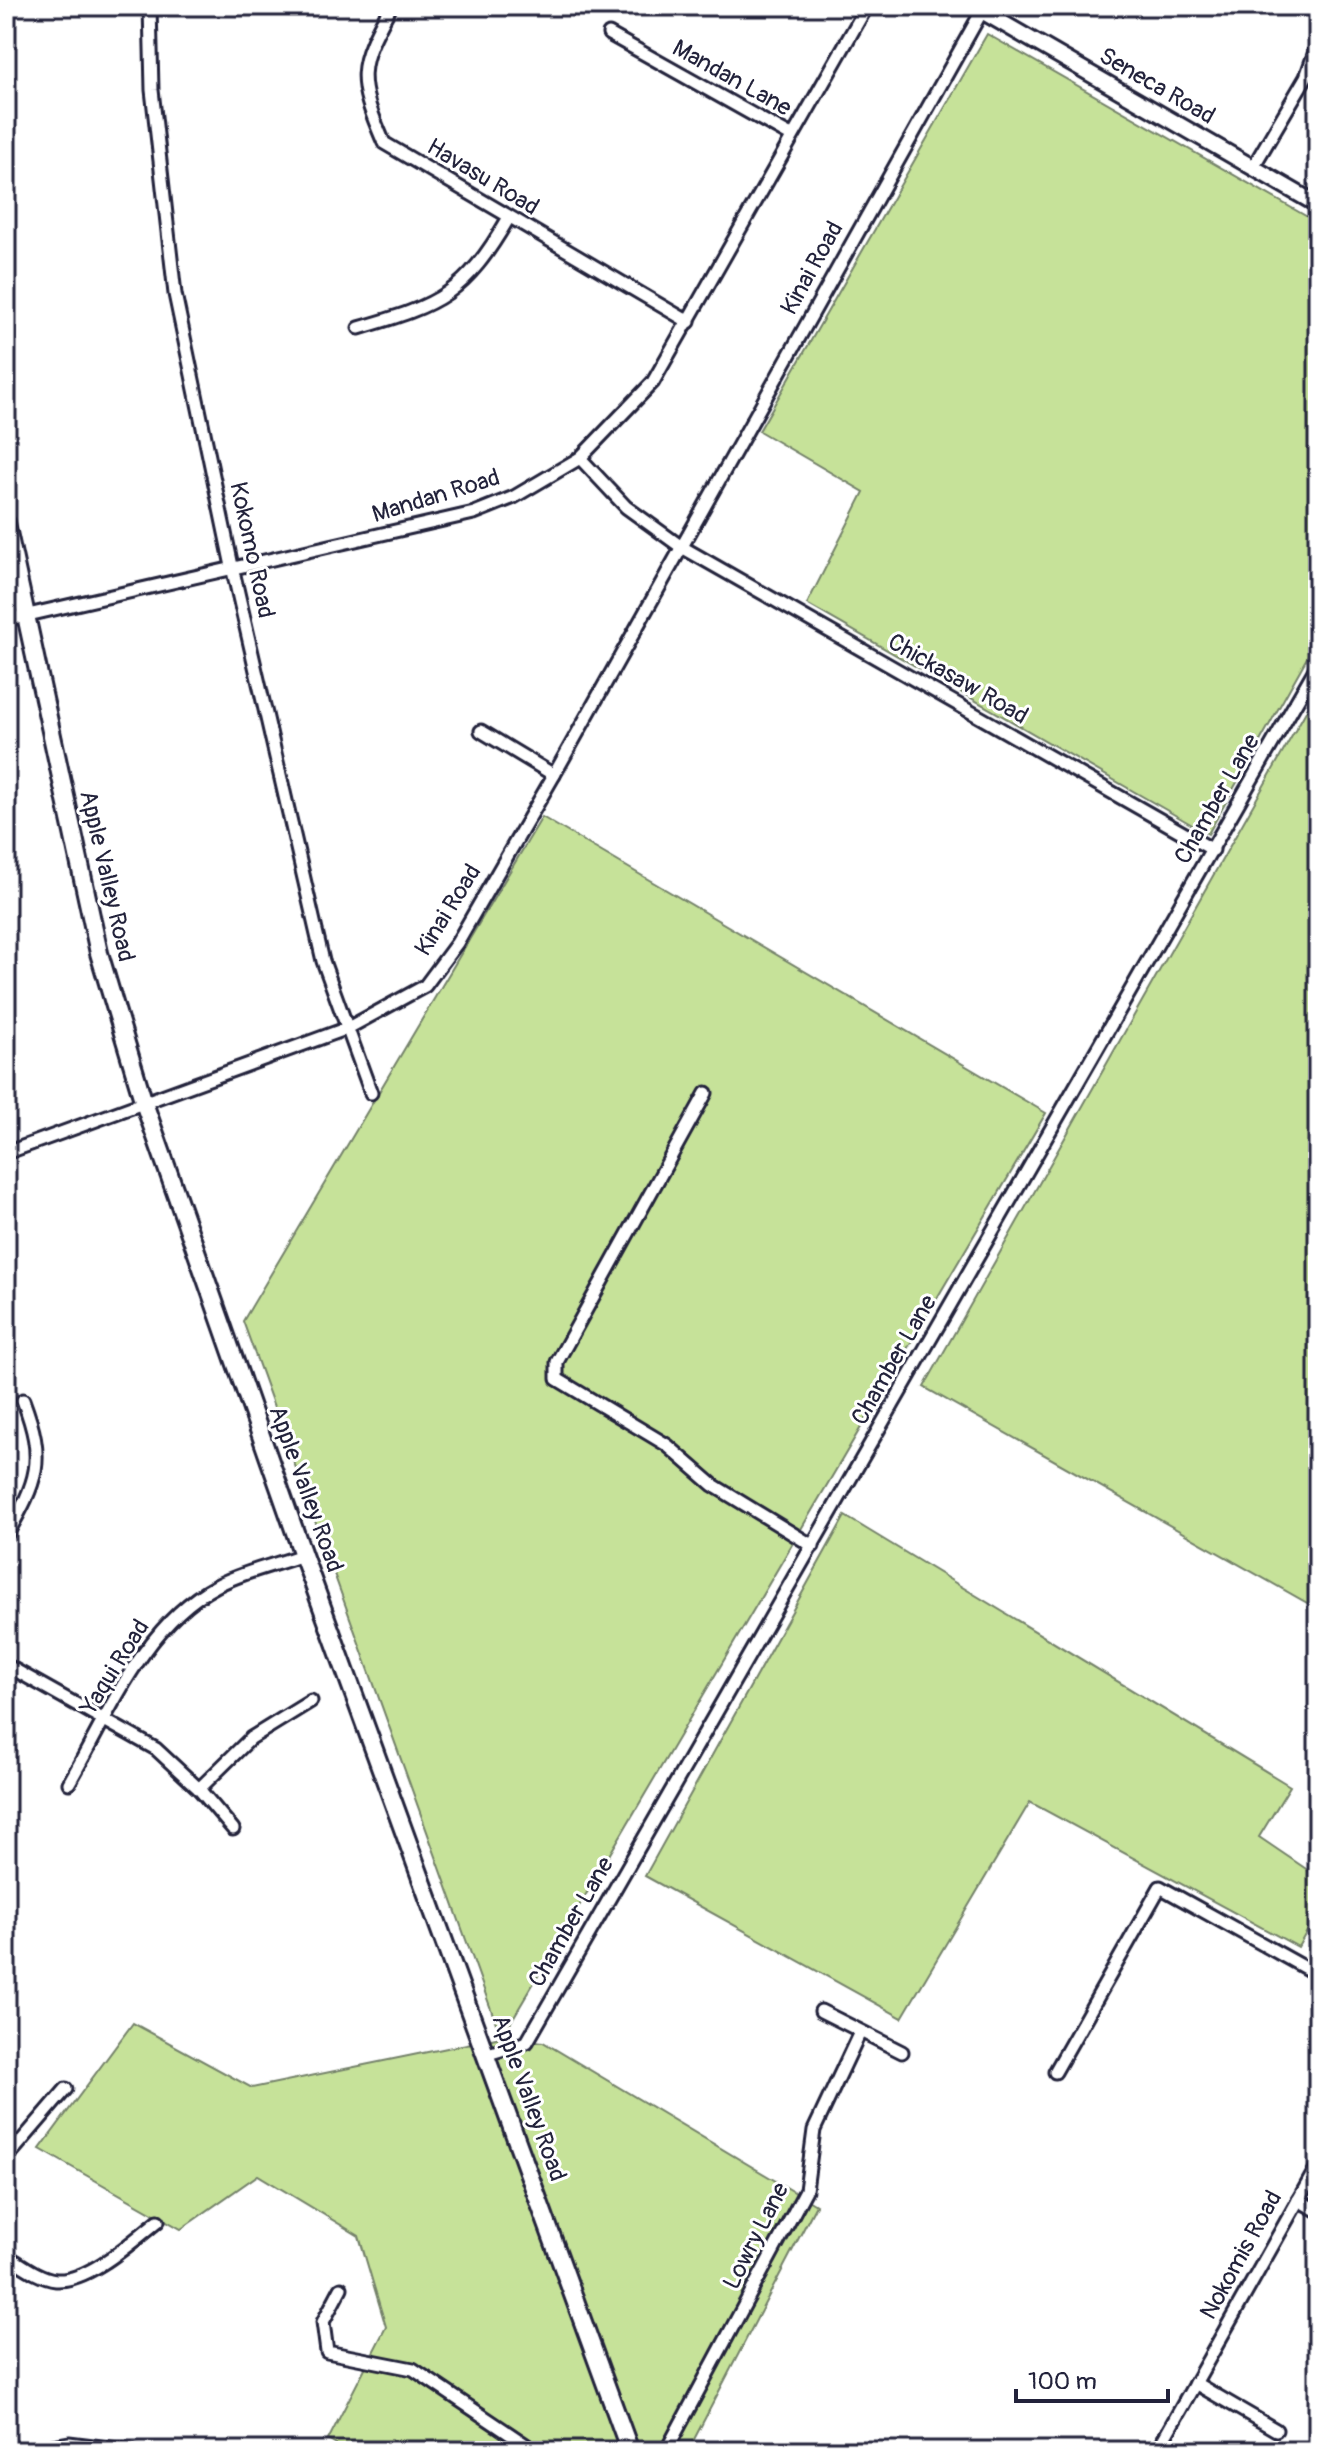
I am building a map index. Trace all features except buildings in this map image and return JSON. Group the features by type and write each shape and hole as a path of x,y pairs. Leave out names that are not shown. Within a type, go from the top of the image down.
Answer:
{"main road":[{"name":"Apple Valley Road","path":"6,523 99,953 143,1100 303,1555 488,2054 630,2451"}],"street":[{"name":"Kokomo Road","path":"150,6 152,90 175,294 233,571 323,961 371,1093"},
{"name":"Havasu Road","path":"391,6 365,54 363,82 369,108 384,143 508,219 689,322"},
{"name":"Mandan Road","path":"6,620 233,571 474,513 514,497 580,458 653,382 867,6"},
{"name":"Seneca Road","path":"978,8 1318,205"},
{"name":"Kinai Road","path":"6,1153 143,1100 348,1028 425,986 457,943 554,775 978,8"},
{"name":"Mandan Lane","path":"609,34 791,136"},
{"path":"1253,167 1306,77 1318,43"},
{"path":"359,328 421,310 459,287 488,254 508,219"},
{"path":"580,458 626,507 680,546"},
{"name":"Chickasaw Road","path":"680,546 1213,850"},
{"name":"Chamber Lane","path":"488,2054 527,2042 1318,664"},
{"path":"481,731 554,775"},
{"path":"706,1093 557,1362 557,1379 667,1445 713,1485 813,1546"},
{"path":"6,1536 24,1505 37,1471 37,1436 23,1400"},
{"name":"Yaqui Road","path":"69,1783 140,1662 173,1617 216,1586 303,1555"},
{"path":"6,1665 156,1749 199,1789 233,1829"},
{"path":"199,1789 251,1738 311,1701"},
{"path":"1055,2072 1160,1887 1318,1975"},
{"path":"821,2011 902,2052"},
{"name":"Lowry Lane","path":"666,2451 806,2190 814,2130 860,2032"},
{"path":"6,2159 66,2089"},
{"name":"Nokomis Road","path":"1157,2451 1318,2165"},
{"path":"1298,2200 1318,2211"},
{"path":"6,2255 39,2275 59,2280 105,2263 158,2221"},
{"path":"341,2288 323,2322 327,2352 413,2369 535,2451"},
{"path":"1195,2383 1276,2430"},
{"path":"25,2451 69,2443 134,2451"}],"green space":[{"path":"987,34 1318,223 1318,638 1208,834 807,604 864,492 759,431"},
{"path":"1318,690 1318,1609 924,1387"},
{"path":"542,817 1046,1113 502,2037 543,2042 816,2205 688,2451 347,2451 328,2440 386,2327 359,2236 258,2175 181,2229 40,2149 133,2023 252,2088 501,2037 243,1321"},
{"path":"845,1516 1290,1786 1259,1837 1318,1877 1318,1912 1298,1947 1030,1802 902,2018 645,1876"}]}
